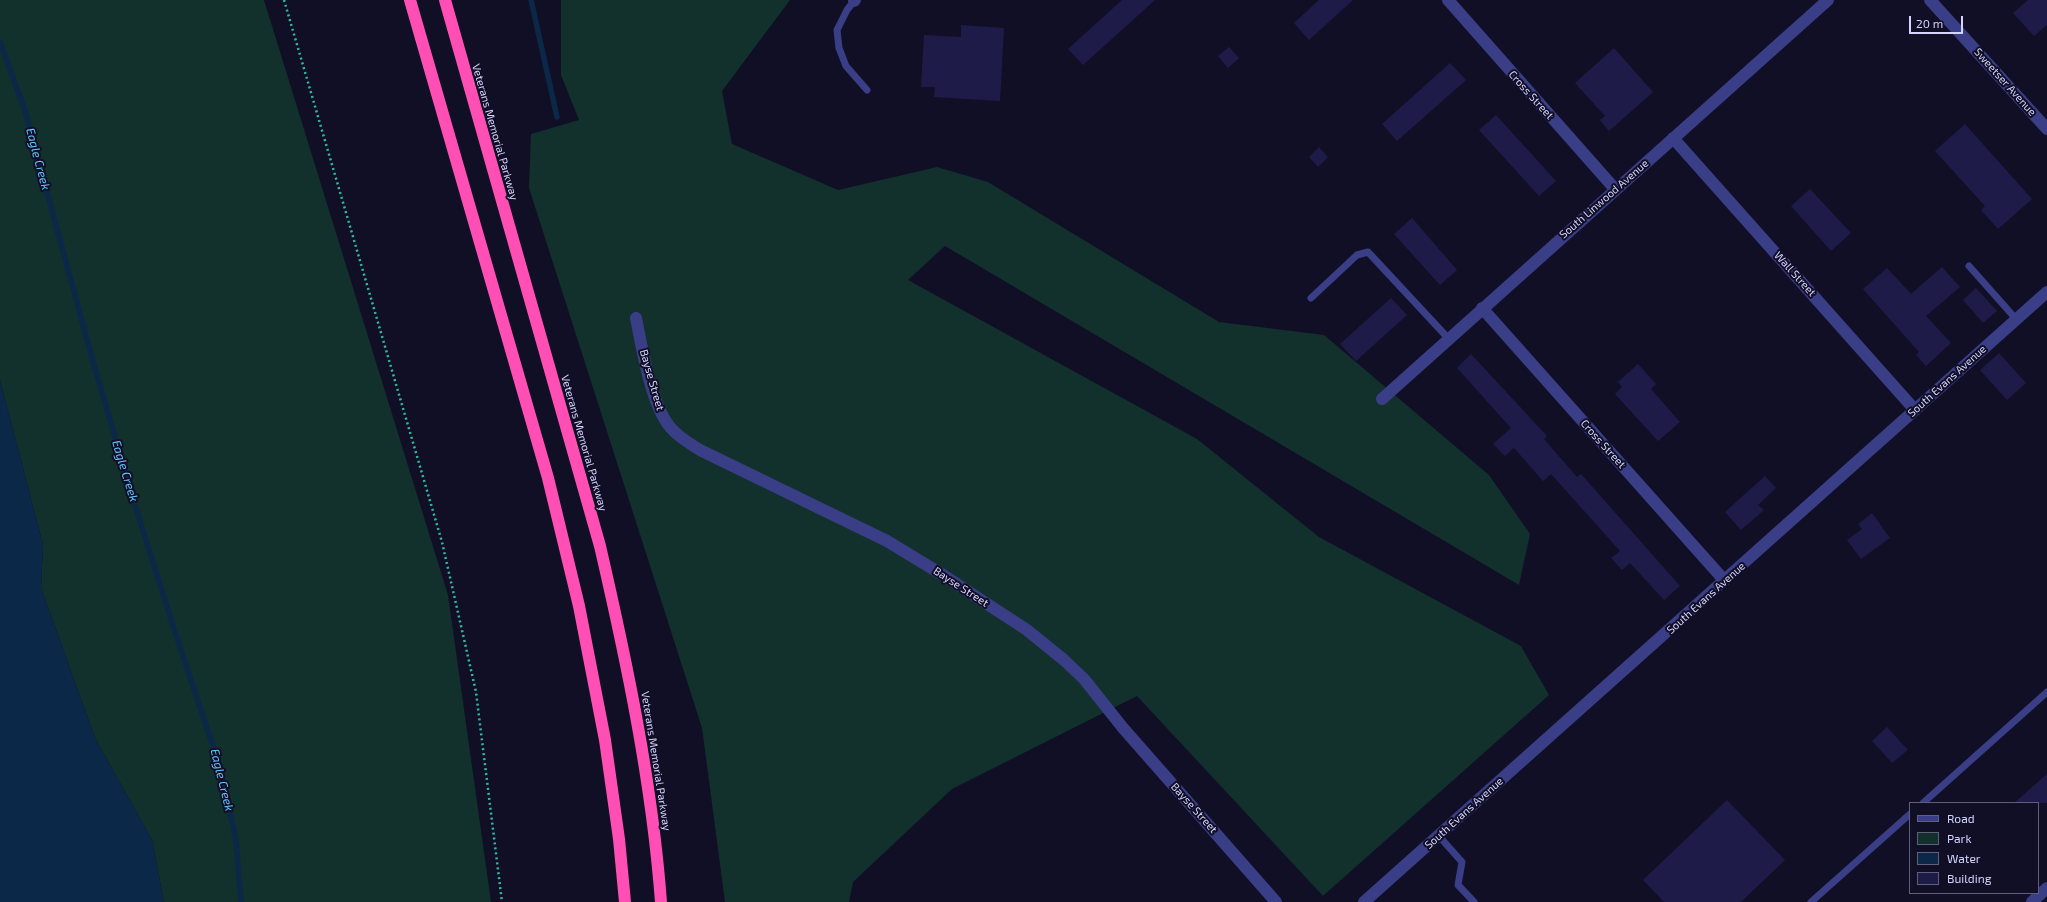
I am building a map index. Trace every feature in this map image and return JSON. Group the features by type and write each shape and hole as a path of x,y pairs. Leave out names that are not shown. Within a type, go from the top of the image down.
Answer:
{"highway":[{"path":"410,0 548,478 579,606 605,740 619,839 625,902"},
{"name":"Veterans Memorial Parkway","path":"445,0 600,546 618,625 636,719 658,855 661,902"}],"street":[{"name":"Cross Street","path":"1448,0 1615,189"},
{"name":"South Linwood Avenue","path":"1382,399 1448,338 1828,0"},
{"name":"Sweetser Avenue","path":"1930,0 2047,129"},
{"name":"Wall Street","path":"1674,138 1915,410"},
{"name":"South Evans Avenue","path":"1364,902 2047,292"},
{"name":"Cross Street","path":"1482,308 1724,580"},
{"name":"Bayse Street","path":"636,318 656,400 662,415 679,437 700,450 887,542 943,575 1027,630 1084,679 1123,728 1276,902"},
{"path":"2032,902 2047,888"}],"lane":[{"path":"855,1 847,10 837,30 839,48 846,66 867,90"},
{"path":"1311,298 1357,254 1368,252 1448,338"},
{"path":"1969,266 2016,320"},
{"path":"1924,802 2047,692"},
{"path":"1811,902 1909,815"},
{"path":"1438,836 1462,862 1458,885 1474,902"}],"path":[{"path":"284,0 442,542 476,692 502,902"}],"green space":[{"path":"0,0 264,0 448,595 491,902 164,902 152,840 95,738 41,588 43,545 0,380"},
{"path":"561,0 790,0 722,91 732,144 838,190 937,167 988,182 1219,322 1324,335 1489,475 1530,534 1519,585 945,246 908,280 1197,439 1319,537 1521,646 1549,695 1323,896 1137,696 952,789 853,882 849,902 725,902 702,728 529,188 531,134 579,120 561,75"}],"water":[{"path":"0,380 43,545 41,588 95,738 152,840 164,902 0,902"}],"building":[{"path":"1122,0 1155,0 1083,65 1068,49"},
{"path":"1319,0 1353,0 1309,40 1294,23"},
{"path":"2028,0 2047,0 2047,25 2034,36 2013,13"},
{"path":"961,25 1004,28 1000,101 934,97 935,87 921,87 924,35 961,37"},
{"path":"1229,47 1239,58 1228,68 1218,56"},
{"path":"1614,48 1653,92 1609,131 1600,120 1605,116 1575,83"},
{"path":"1450,63 1466,80 1397,141 1382,124"},
{"path":"1496,115 1556,181 1539,196 1479,130"},
{"path":"1965,124 2032,199 1998,229 1981,210 1985,206 1935,151"},
{"path":"1319,147 1328,157 1318,167 1309,157"},
{"path":"1810,189 1851,233 1831,251 1791,206"},
{"path":"1412,218 1457,270 1440,285 1394,234"},
{"path":"1942,267 1960,287 1926,316 1951,343 1926,366 1916,355 1919,352 1863,289 1887,268 1911,294"},
{"path":"1976,288 1997,311 1983,323 1963,300"},
{"path":"1391,298 1407,315 1356,361 1340,344"},
{"path":"1999,353 2026,383 2007,400 1980,370"},
{"path":"1471,354 1547,436 1544,439 1577,477 1581,474 1680,586 1664,600 1630,563 1622,570 1611,558 1620,551 1551,474 1543,481 1514,448 1505,456 1493,444 1511,428 1457,368"},
{"path":"1638,364 1656,384 1651,389 1680,422 1658,441 1615,394 1622,387 1618,382"},
{"path":"1765,476 1776,488 1758,505 1764,510 1741,530 1725,512"},
{"path":"1872,513 1890,538 1861,559 1847,540 1862,529 1858,524"},
{"path":"1887,727 1908,750 1892,763 1872,741"},
{"path":"2047,774 2047,803 2015,802"},
{"path":"1727,800 1785,860 1741,902 1664,902 1643,880"}],"waterway":[{"path":"531,0 557,117"},
{"name":"Eagle Creek","path":"0,42 25,111 92,358 134,502 221,770 236,841 241,902"}]}
